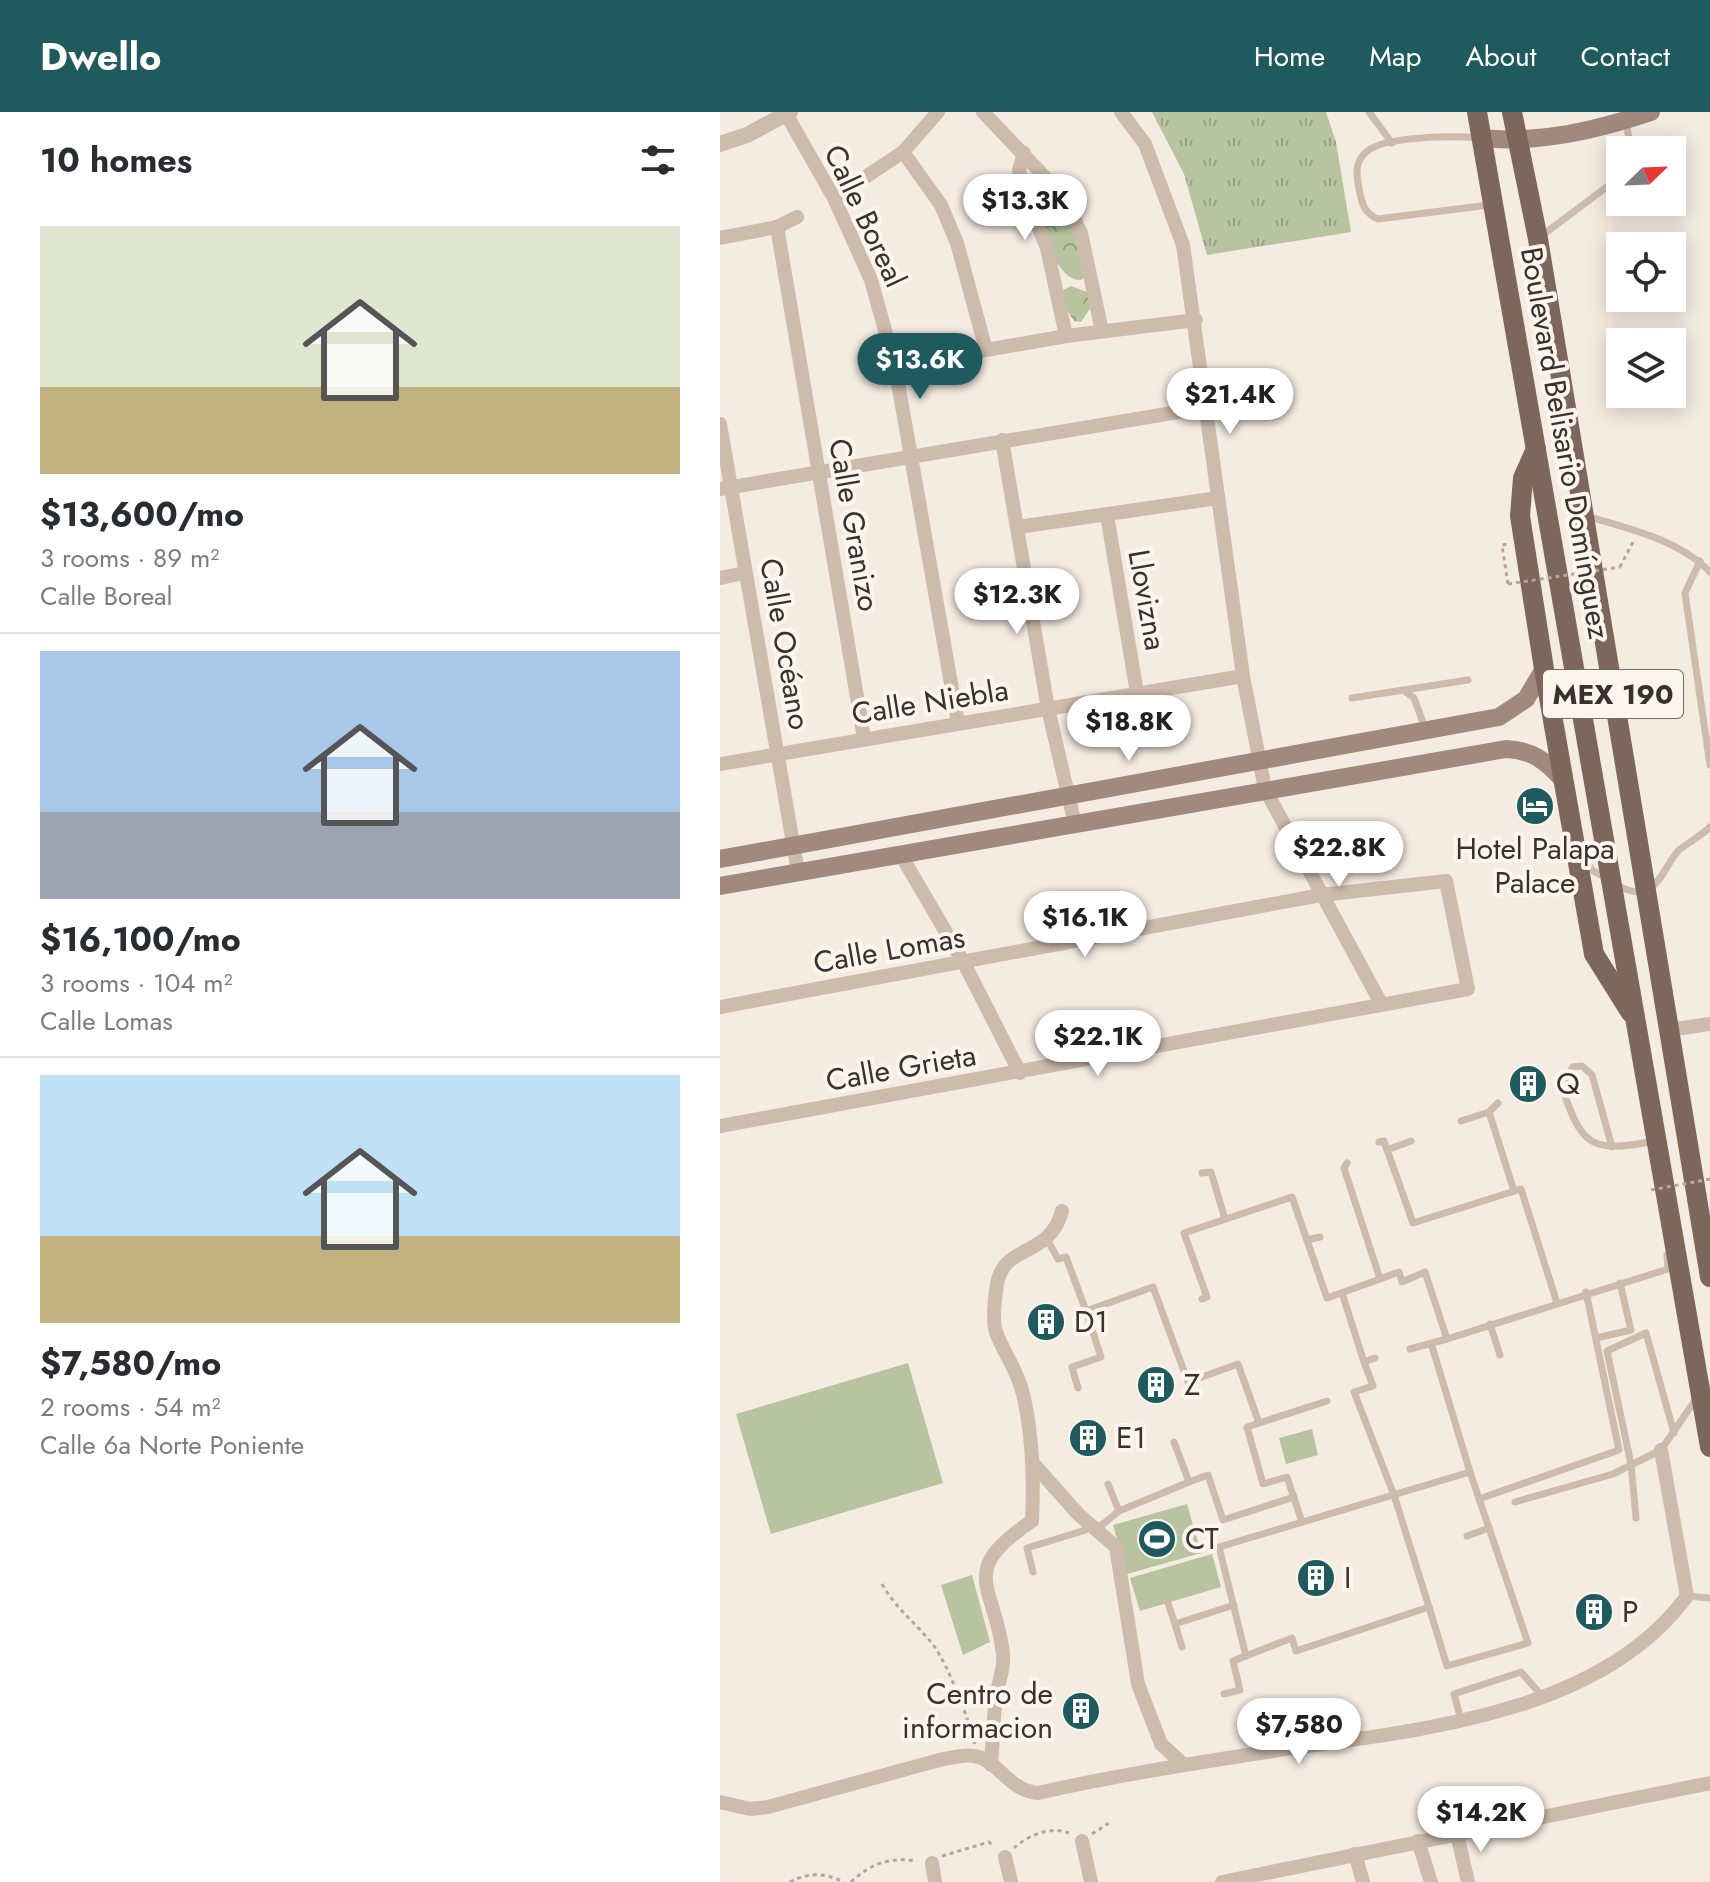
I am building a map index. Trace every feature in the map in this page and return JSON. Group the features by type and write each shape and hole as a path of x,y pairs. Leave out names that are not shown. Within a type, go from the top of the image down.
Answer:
{"main road":[{"name":"Boulevard Belisario Domínguez","path":"1477,112 1643,1057 1657,1141 1658,1194 1701,1388 1710,1447"},
{"name":"Boulevard Belisario Domínguez","path":"1512,112 1538,239 1710,1277"},
{"path":"1482,138 1519,142 1651,112"},
{"path":"1536,449 1523,478 1520,516 1563,780 1594,954 1637,1022"},
{"path":"720,859 794,848 1499,717 1515,709 1536,686 1544,669"},
{"path":"720,886 1506,749 1522,750 1539,757 1563,780"},
{"path":"1643,1057 1672,1052"}],"street":[{"path":"834,198 903,152 938,112"},
{"path":"983,112 1062,195 1081,233 1102,331"},
{"path":"1121,112 1145,144 1168,198 1183,245 1196,320 1243,676 1257,761 1265,789 1382,1005"},
{"path":"720,144 787,113"},
{"name":"Calle Boreal","path":"787,113 834,198 871,280 895,366 958,723"},
{"path":"903,152 941,205 957,243 986,350"},
{"path":"1024,153 1019,170 1022,187 1047,248 1066,336"},
{"path":"720,238 777,227 797,217"},
{"name":"Calle Granizo","path":"777,227 864,738"},
{"path":"895,366 1066,336 1196,320"},
{"path":"726,488 817,470 1208,407"},
{"name":"Calle Océano","path":"720,424 726,488 745,573 798,872"},
{"path":"1002,440 1048,709 1075,824"},
{"path":"1018,527 1218,498"},
{"name":"Llovizna","path":"1107,515 1137,693"},
{"path":"720,578 745,573"},
{"name":"Calle Niebla","path":"720,764 1243,676"},
{"path":"901,855 964,963 1020,1073"},
{"name":"Calle Lomas","path":"720,1007 1321,895 1446,881 1468,989"},
{"name":"Calle Grieta","path":"720,1126 1468,989"},
{"path":"1669,1030 1710,1024"},
{"path":"985,1761 1004,1656 983,1583 988,1561 1012,1535 1032,1521 1031,1428 1019,1376 995,1330 998,1281 1005,1264 1048,1241 1058,1228 1062,1211"},
{"path":"720,1802 750,1809 768,1807 943,1759 985,1761 1015,1787 1038,1793 1184,1765 1431,1728 1542,1696 1629,1655 1672,1616 1687,1596 1661,1450"},
{"path":"1032,1462 1078,1514 1116,1547 1138,1684 1161,1744 1184,1765"},
{"path":"1222,1882 1250,1879 1355,1854 1710,1783"},
{"path":"1457,1834 1468,1882"},
{"path":"1082,1841 1091,1882"},
{"path":"1418,1841 1431,1882"},
{"path":"1355,1854 1363,1882"},
{"path":"1005,1857 1011,1882"},
{"path":"932,1863 935,1882"}],"lane":[{"path":"1369,112 1392,143"},
{"path":"1626,120 1629,136"},
{"path":"1482,138 1450,135 1368,149 1358,163 1362,203 1371,216 1386,220 1493,205"},
{"path":"1538,239 1606,188"},
{"path":"1584,516 1638,531 1700,561 1710,572"},
{"path":"1700,561 1685,593 1710,765"},
{"path":"1352,698 1468,680"},
{"path":"1403,690 1414,698 1426,732"},
{"path":"1575,845 1592,870 1625,890 1645,889 1660,882 1678,851 1710,827"},
{"path":"1612,1147 1592,1075 1582,1066 1573,1067 1561,1085 1576,1128 1596,1144 1612,1147 1657,1141"},
{"path":"1461,1121 1489,1112 1498,1103"},
{"path":"1489,1112 1514,1191"},
{"path":"1379,1142 1384,1141 1413,1223 1521,1189 1557,1303"},
{"path":"1387,1150 1411,1141"},
{"path":"1347,1163 1344,1168 1380,1279"},
{"path":"1221,1171 1206,1172 1225,1219"},
{"path":"1410,1349 1668,1269 1658,1194"},
{"path":"1202,1299 1207,1297 1184,1233 1292,1197 1327,1298 1399,1272 1402,1282 1425,1272 1447,1339"},
{"path":"1307,1240 1320,1237"},
{"path":"1048,1241 1058,1259 1066,1257 1101,1357 1072,1367 1078,1388"},
{"path":"1596,1338 1631,1330 1620,1283"},
{"path":"1086,1311 1153,1287 1188,1382 1238,1364 1259,1423"},
{"path":"1479,1499 1619,1450 1586,1292"},
{"path":"1342,1293 1373,1386 1354,1392 1394,1495 1447,1666 1528,1643 1470,1472 1431,1343"},
{"path":"1490,1324 1500,1355"},
{"path":"1636,1518 1631,1464 1607,1351 1646,1333 1674,1433"},
{"path":"1364,1362 1375,1358"},
{"path":"1515,1502 1613,1474 1661,1450 1690,1413 1701,1388"},
{"path":"1302,1522 1287,1477 1263,1484 1247,1427 1327,1401"},
{"path":"1174,1442 1189,1482"},
{"path":"1246,1656 1219,1547 1470,1472"},
{"path":"1033,1572 1027,1548 1102,1525 1119,1511 1208,1475 1223,1520 1294,1497"},
{"path":"1108,1484 1119,1511"},
{"path":"1467,1536 1489,1528"},
{"path":"1687,1596 1710,1598"},
{"path":"1168,1603 1182,1647"},
{"path":"1175,1624 1234,1605"},
{"path":"1224,1694 1240,1690 1233,1661 1292,1638 1296,1651 1429,1607"},
{"path":"1461,1720 1454,1694 1521,1672 1542,1696"}],"path":[{"path":"1502,545 1508,584 1620,567 1638,531"},
{"path":"1658,1194 1710,1179"},
{"path":"882,1584 897,1610 936,1650 985,1761"},
{"path":"851,1882 864,1869 887,1860 932,1863 963,1847 989,1842 1005,1857 1023,1840 1042,1833 1065,1831 1082,1841 1109,1823"},
{"path":"790,1882 806,1874 832,1876 844,1882"}],"green space":[{"path":"1152,112 1326,112 1336,142 1351,232 1207,255 1184,174"},
{"path":"1044,183 1077,237 1085,277 1081,280 1071,278 1063,271 1049,247 1032,196 1037,186"},
{"path":"1071,286 1087,292 1091,307 1081,322 1074,321 1065,307 1063,290"},
{"path":"908,1363 943,1483 771,1534 736,1414"},
{"path":"1312,1429 1318,1455 1286,1464 1279,1438"},
{"name":"CT","path":"1187,1504 1201,1553 1127,1574 1113,1525"},
{"path":"1212,1554 1221,1587 1140,1611 1130,1578"},
{"path":"972,1575 990,1642 963,1655 941,1585"}],"place":[{"name":"Hotel Palapa Palace","path":"1535,806"},
{"name":"Q","path":"1528,1084"},
{"name":"D1","path":"1046,1322"},
{"name":"Z","path":"1156,1385"},
{"name":"E1","path":"1088,1438"},
{"name":"CT","path":"1157,1539"},
{"name":"I","path":"1316,1578"},
{"name":"P","path":"1594,1612"},
{"name":"Centro de informacion","path":"1081,1711"}]}
